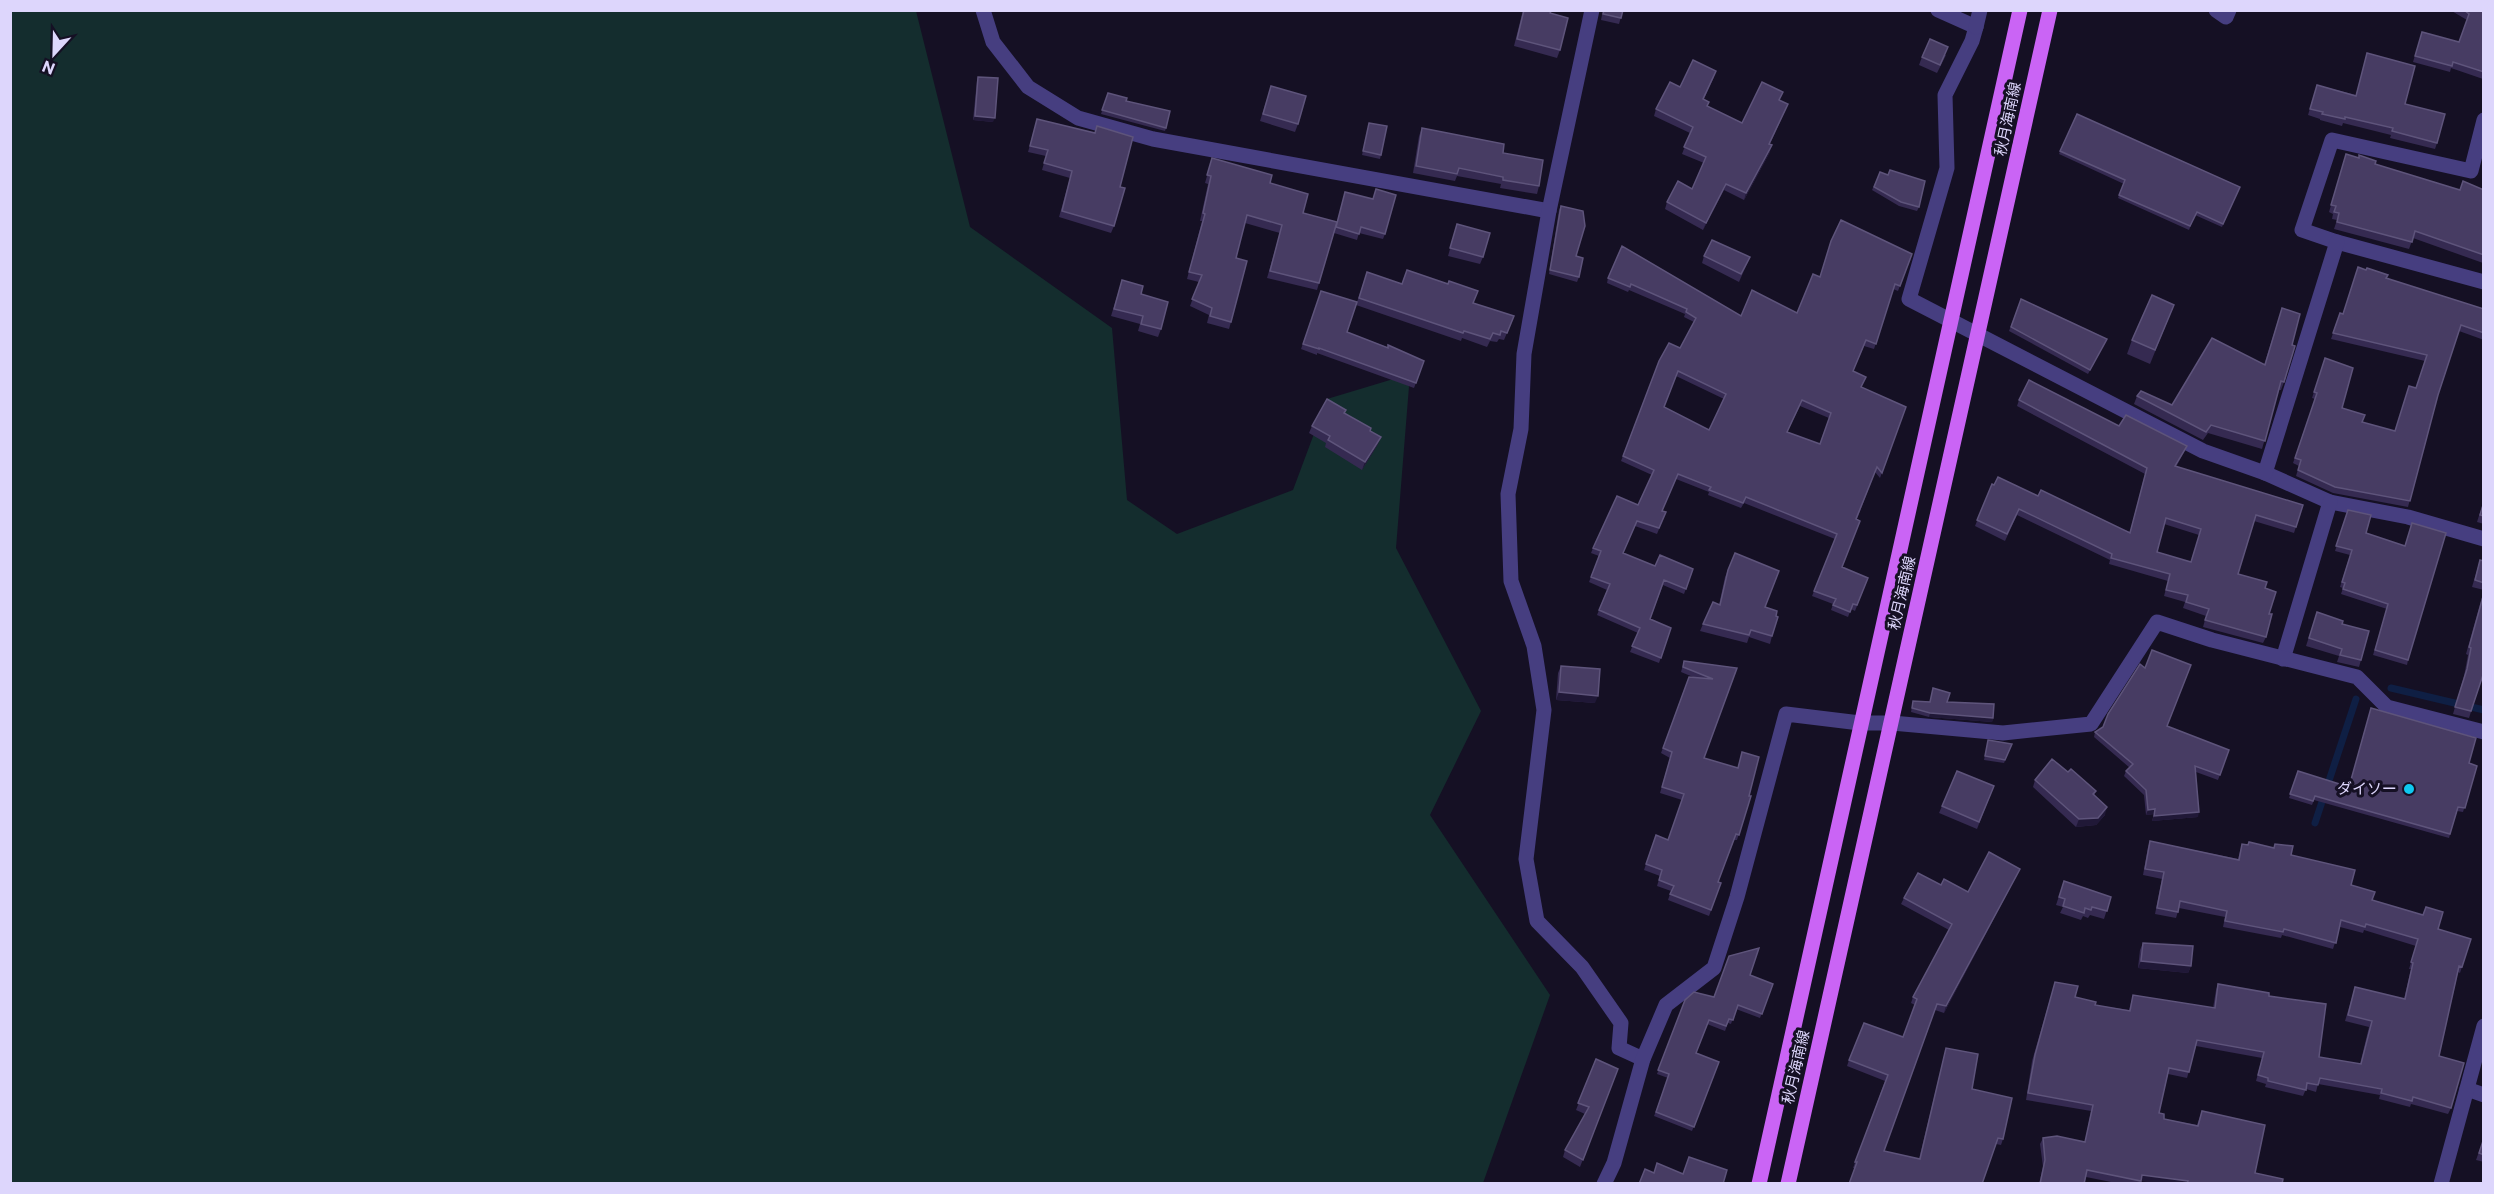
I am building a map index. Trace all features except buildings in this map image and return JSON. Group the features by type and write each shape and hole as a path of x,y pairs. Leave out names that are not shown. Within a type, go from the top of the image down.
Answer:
{"main road":[{"name":"秋月海南線","path":"1759,1184 2020,10"},
{"name":"秋月海南線","path":"1788,1184 2050,10"}],"street":[{"path":"983,10 993,42 1028,87 1078,118 1153,139 1549,211"},
{"path":"1592,10 1549,211 1524,354 1521,429 1508,494 1510,581 1534,645 1544,710 1526,859 1537,921 1582,967 1621,1023 1619,1048 1643,1059"},
{"path":"1938,10 1976,27"},
{"path":"1980,10 1972,41 1945,95 1947,168 1910,299 2203,451 2265,473 2330,502 2408,517 2484,539"},
{"path":"2216,10 2226,17 2229,10"},
{"path":"2484,120 2477,173 2332,140 2302,230 2337,242 2484,282"},
{"path":"2265,473 2337,242"},
{"path":"2283,658 2330,502"},
{"path":"1604,1184 1614,1163 1643,1059 1666,1005 1713,968 1737,897 1786,714 1860,723 1892,723 2003,733 2091,724 2157,622 2212,640 2357,677 2387,707 2484,732"},
{"path":"2441,1184 2484,1026"},
{"path":"2467,1089 2484,1095"}],"green space":[{"path":"10,11 916,11 970,227 1112,328 1127,500 1177,534 1293,490 1327,399 1410,374 1396,548 1481,711 1430,815 1550,995 1483,1183 11,1183"}],"waterway":[{"path":"2391,688 2484,710"},
{"path":"2315,823 2356,699"}],"place":[{"name":"ダイソー","path":"2409,789"}]}
